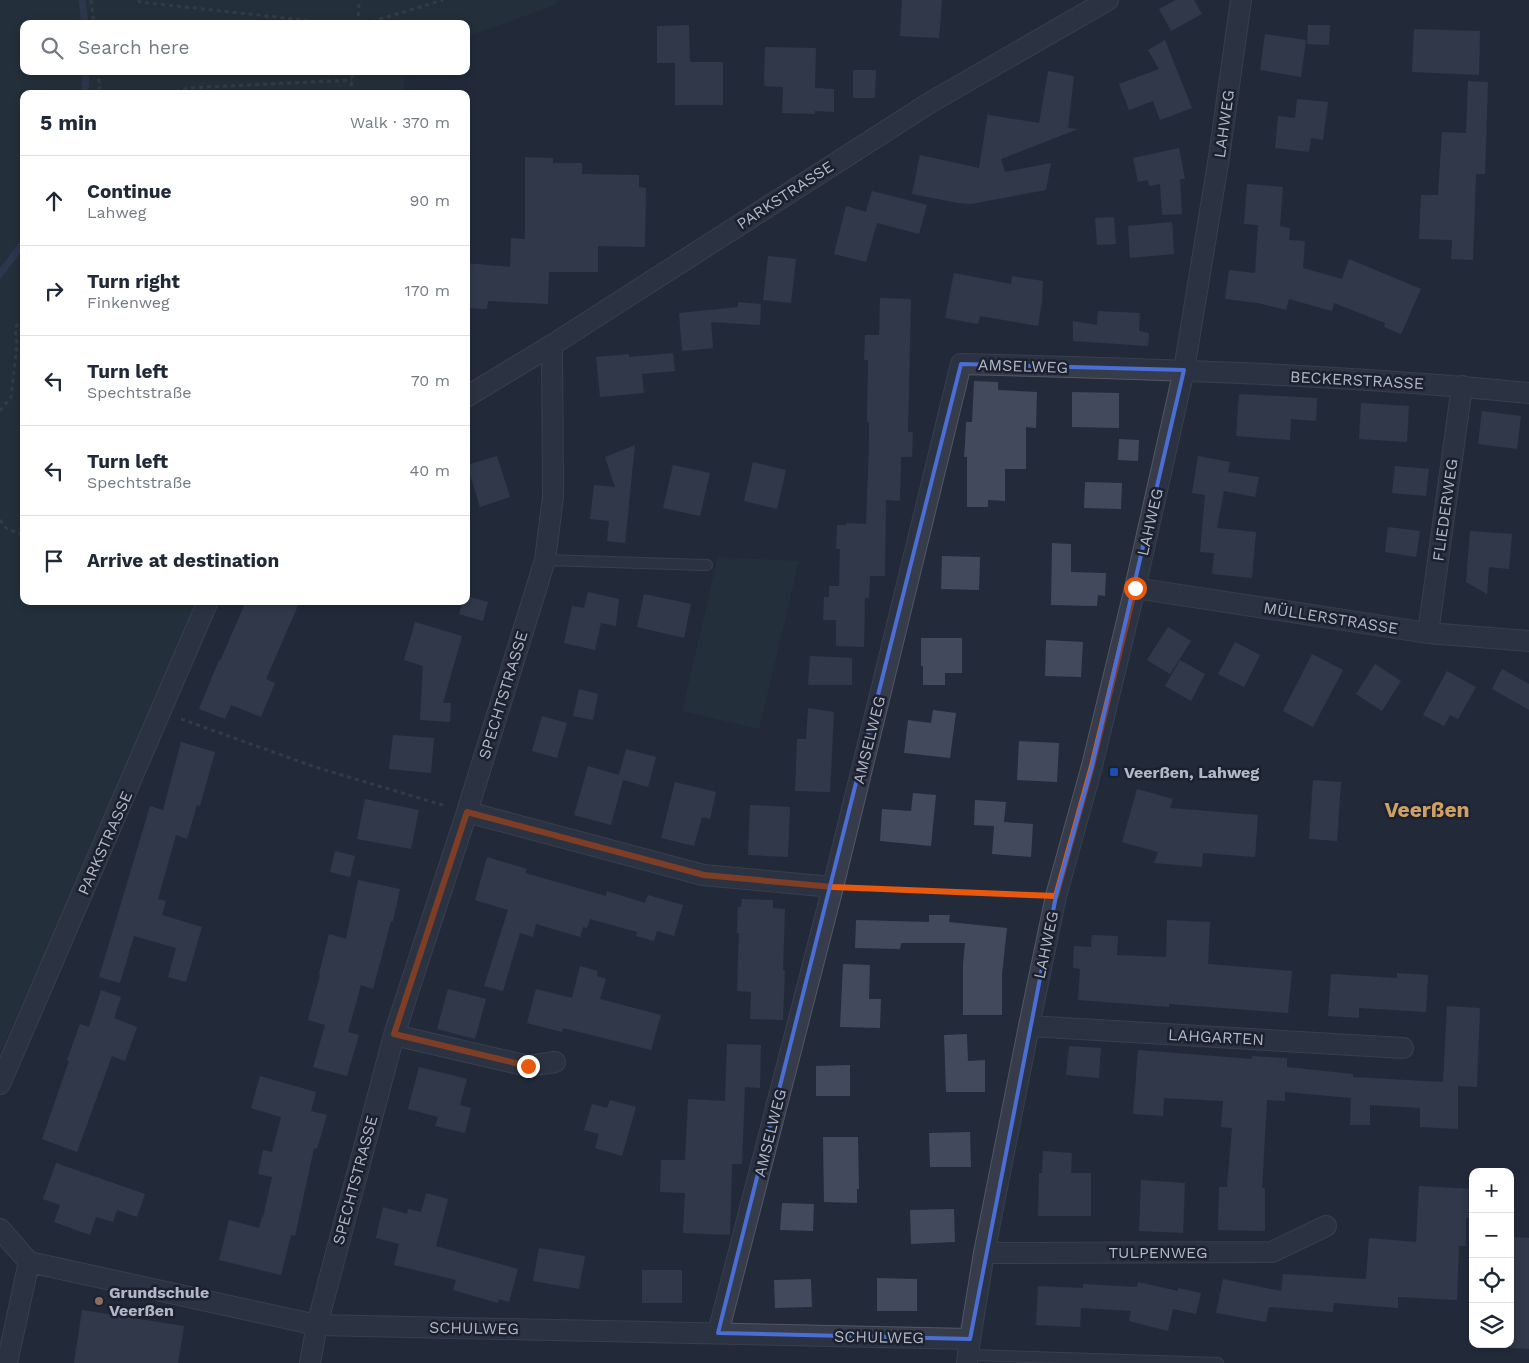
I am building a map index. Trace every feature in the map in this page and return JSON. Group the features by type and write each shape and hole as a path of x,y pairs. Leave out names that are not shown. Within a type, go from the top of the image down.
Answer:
{"street":[{"name":"PARKSTRASSE","path":"470,395 552,345 931,102 1108,0"},
{"name":"LAHWEG","path":"968,1352 984,1253 1056,896 1092,766 1135,588 1184,370 1219,158 1241,0"},
{"name":"SPECHTSTRASSE","path":"310,1363 317,1325 394,1034 467,812 545,560 553,497 552,345"},
{"name":"AMSELWEG","path":"718,1333 833,887 961,364 1184,370"},
{"name":"BECKERSTRASSE","path":"1184,370 1462,386 1529,392"},
{"name":"FLIEDERWEG","path":"1428,633 1462,386"},
{"name":"MÜLLERSTRASSE","path":"1135,588 1428,633 1529,641"},
{"name":"PARKSTRASSE","path":"0,1084 162,712 206,605"},
{"path":"467,812 704,875 833,887"},
{"name":"LAHGARTEN","path":"1029,1026 1403,1048"},
{"path":"394,1034 528,1066 556,1062"},
{"name":"TULPENWEG","path":"984,1253 1272,1252 1326,1226"},
{"path":"0,1228 29,1262 7,1363"},
{"name":"SCHULWEG","path":"29,1262 317,1325 718,1333 968,1352"}],"lane":[{"path":"545,560 707,565"},
{"path":"968,1352 1218,1363"}],"path":[{"path":"91,0 94,20"},
{"path":"138,0 140,2 303,20"},
{"path":"358,20 359,0"},
{"path":"377,20 443,0"},
{"path":"98,75 100,90"},
{"path":"351,90 353,75"},
{"path":"181,90 188,88 352,80"},
{"path":"0,411 11,397 17,344 15,328 20,321"},
{"path":"0,520 8,528 20,533"},
{"path":"162,712 315,767 467,812"},
{"path":"833,887 1056,896"}],"highlighted area":[{"path":"961,364 1184,370 1092,766 1056,896 970,1339 718,1333"}],"shaded area":[{"path":"0,0 558,0 555,5 470,36 470,20 20,20 20,75 405,75 403,90 20,90 20,605 198,605 0,1053"},
{"path":"718,557 799,561 759,729 682,711"}],"building":[{"path":"902,0 942,0 939,38 900,36"},
{"path":"1176,0 1194,0 1202,14 1171,31 1159,9"},
{"path":"689,25 690,62 723,62 723,105 675,105 675,63 657,63 657,26"},
{"path":"1308,25 1330,25 1329,45 1307,44"},
{"path":"1414,29 1480,31 1479,75 1412,72"},
{"path":"1265,34 1306,40 1301,77 1260,70"},
{"path":"1165,40 1192,108 1160,120 1153,101 1129,110 1119,84 1159,69 1148,50"},
{"path":"765,47 816,48 815,88 834,89 834,112 815,111 815,114 782,113 783,87 764,86"},
{"path":"853,70 876,70 875,98 853,98"},
{"path":"1048,71 1074,76 1068,128 1078,129 1001,159 1005,172 1051,163 1046,190 971,204 912,194 920,155 979,168 988,112 989,115 1039,123"},
{"path":"1468,81 1488,82 1485,174 1476,174 1473,260 1451,259 1452,240 1419,239 1421,195 1438,195 1442,132 1466,133"},
{"path":"1297,99 1328,102 1323,140 1311,138 1309,152 1275,148 1278,116 1295,118"},
{"path":"1179,148 1185,179 1180,179 1182,214 1162,215 1160,184 1149,186 1148,180 1138,182 1133,158"},
{"path":"525,157 553,158 553,163 582,163 582,174 639,175 639,187 646,188 645,247 598,246 598,272 549,272 548,304 488,301 487,309 470,308 470,263 510,267 511,238 525,239"},
{"path":"1247,184 1283,187 1280,226 1290,228 1289,240 1305,241 1303,268 1342,279 1349,259 1421,289 1401,334 1384,327 1385,323 1334,303 1332,311 1289,299 1286,310 1258,303 1225,299 1229,270 1255,273 1258,225 1244,224"},
{"path":"872,191 927,205 919,234 877,223 866,262 834,254 846,206 866,212"},
{"path":"1114,217 1116,244 1097,245 1095,218"},
{"path":"1172,222 1174,254 1130,258 1128,226"},
{"path":"768,256 796,259 791,303 763,300"},
{"path":"954,273 1011,284 1012,276 1043,281 1038,326 980,316 978,324 945,318"},
{"path":"880,298 911,299 908,432 913,432 912,457 901,457 900,501 886,500 885,576 870,576 869,598 865,598 864,647 836,646 836,620 823,620 824,597 829,597 829,586 839,586 840,549 836,549 837,525 846,525 846,523 866,524 869,422 867,422 868,360 864,360 865,335 879,335"},
{"path":"738,302 761,304 760,325 711,322 713,348 682,351 679,313 738,307"},
{"path":"1098,311 1140,313 1139,331 1149,333 1148,346 1073,341 1073,321 1097,325"},
{"path":"673,353 675,371 642,374 644,393 600,397 596,357 629,354 629,357"},
{"path":"974,381 998,382 998,390 1037,392 1036,428 1026,427 1026,469 1005,469 1005,501 988,500 988,507 967,507 967,457 964,457 966,422 972,422"},
{"path":"1072,392 1119,393 1119,428 1072,427"},
{"path":"1239,394 1317,398 1316,421 1291,419 1290,440 1236,436"},
{"path":"1361,403 1409,406 1407,442 1359,439"},
{"path":"1482,411 1521,416 1517,449 1478,444"},
{"path":"1119,439 1139,440 1138,461 1118,460"},
{"path":"635,445 625,543 607,541 609,521 590,519 594,485 615,487 605,457"},
{"path":"497,456 510,497 480,507 470,475 470,464"},
{"path":"1198,456 1230,462 1228,472 1259,477 1255,497 1224,491 1217,528 1256,532 1252,578 1212,574 1214,553 1200,552 1205,495 1192,493"},
{"path":"753,462 786,470 777,509 744,501"},
{"path":"673,465 710,473 700,516 663,508"},
{"path":"1395,466 1429,469 1426,496 1392,493"},
{"path":"1085,482 1122,483 1121,509 1084,508"},
{"path":"1388,527 1420,531 1416,557 1385,552"},
{"path":"1470,531 1512,534 1509,569 1489,567 1487,594 1466,582"},
{"path":"1052,543 1071,544 1071,572 1106,573 1105,596 1098,595 1097,606 1051,605"},
{"path":"942,556 980,557 979,590 941,589"},
{"path":"588,592 619,599 616,626 601,623 595,650 564,643 572,606 584,608"},
{"path":"644,594 691,604 684,638 637,627"},
{"path":"470,597 488,602 483,621 459,614 462,605 470,605"},
{"path":"244,605 298,605 266,679 275,683 261,717 231,705 225,719 199,709"},
{"path":"415,622 462,636 443,703 451,703 450,722 420,720 423,666 404,660"},
{"path":"1168,627 1191,641 1170,674 1147,660"},
{"path":"921,638 962,638 962,673 945,673 945,685 923,685"},
{"path":"1046,640 1083,642 1081,677 1045,676"},
{"path":"1235,642 1260,655 1244,687 1218,674"},
{"path":"1312,654 1343,670 1313,727 1283,711"},
{"path":"810,656 852,658 852,685 808,685"},
{"path":"1180,660 1205,674 1191,701 1165,686"},
{"path":"1375,664 1401,681 1382,711 1356,694"},
{"path":"1502,669 1529,684 1529,710 1492,689"},
{"path":"1447,671 1476,687 1458,719 1450,715 1444,726 1423,715"},
{"path":"579,689 598,694 593,720 573,716"},
{"path":"808,708 834,712 830,792 795,791 797,739 806,739"},
{"path":"933,710 956,713 950,758 904,753 908,720 931,723"},
{"path":"542,716 567,723 557,758 532,751"},
{"path":"393,735 434,738 431,773 389,769"},
{"path":"1019,741 1059,743 1057,782 1017,780"},
{"path":"181,742 215,752 200,806 197,805 187,839 176,835 158,899 166,901 162,915 202,927 186,982 168,977 176,948 134,936 120,983 99,977 150,806 163,810"},
{"path":"626,749 656,757 648,787 623,780 611,825 574,815 588,766 619,775"},
{"path":"1313,780 1341,782 1337,841 1309,839"},
{"path":"675,782 716,792 710,819 702,817 694,846 661,838"},
{"path":"1137,789 1173,799 1170,808 1258,815 1255,857 1203,853 1202,867 1154,863 1158,852 1122,842"},
{"path":"913,793 936,795 931,846 880,841 882,809 911,811"},
{"path":"365,799 419,810 411,849 357,839"},
{"path":"975,800 1006,802 1004,822 1033,824 1031,857 992,854 994,826 974,825"},
{"path":"750,805 790,807 788,857 748,855"},
{"path":"335,851 355,856 350,877 330,872"},
{"path":"487,857 527,869 525,873 606,896 607,891 645,903 648,895 683,905 674,936 657,931 654,941 636,936 637,932 590,919 587,928 583,927 580,937 536,924 533,937 520,933 503,991 484,986 508,910 475,900"},
{"path":"358,880 400,889 393,921 391,921 373,989 361,985 348,1032 359,1035 347,1076 313,1067 325,1025 308,1020 329,934 346,939"},
{"path":"742,899 773,900 773,908 785,909 783,1020 750,1019 751,992 737,991 738,907 741,907"},
{"path":"929,915 950,915 949,922 1007,928 1002,975 1002,1015 963,1015 965,943 901,943 900,949 855,948 856,920 929,922"},
{"path":"1167,920 1210,922 1208,964 1292,971 1288,1013 1169,1004 1169,1007 1078,1000 1080,969 1073,968 1074,946 1091,947 1092,935 1118,936 1117,955 1166,957"},
{"path":"843,964 870,965 869,999 881,999 880,1028 840,1027"},
{"path":"580,966 598,971 597,976 606,979 600,999 661,1015 651,1050 563,1028 562,1032 527,1023 536,989 572,998"},
{"path":"1397,973 1428,975 1426,1012 1359,1008 1359,1018 1328,1016 1331,974 1397,978"},
{"path":"448,989 486,999 475,1039 437,1029"},
{"path":"101,990 121,997 114,1018 137,1027 125,1061 112,1056 77,1152 42,1139 80,1024 89,1027"},
{"path":"1447,1006 1480,1008 1477,1087 1458,1086 1458,1129 1420,1127 1420,1108 1370,1105 1370,1125 1350,1125 1351,1098 1285,1092 1285,1101 1267,1100 1262,1188 1265,1188 1265,1231 1218,1230 1219,1187 1227,1187 1232,1128 1221,1127 1223,1101 1164,1098 1163,1116 1133,1114 1138,1050 1252,1059 1252,1056 1287,1058 1287,1067 1353,1074 1353,1077 1443,1082"},
{"path":"967,1034 968,1061 985,1060 985,1092 946,1092 944,1035"},
{"path":"727,1044 761,1045 760,1088 745,1087 742,1164 732,1164 730,1235 683,1233 685,1193 660,1192 661,1160 685,1160 688,1099 725,1101"},
{"path":"1069,1046 1101,1048 1099,1078 1066,1075"},
{"path":"850,1065 850,1096 816,1096 816,1066"},
{"path":"419,1067 467,1079 460,1105 471,1108 465,1133 435,1126 438,1117 408,1109"},
{"path":"260,1076 316,1092 311,1111 327,1115 317,1149 314,1148 295,1236 291,1235 281,1275 219,1260 229,1220 259,1228 272,1177 258,1174 263,1150 272,1152 281,1117 251,1108"},
{"path":"610,1100 636,1107 622,1156 595,1148 599,1134 584,1130 592,1104 607,1108"},
{"path":"970,1132 971,1167 930,1167 929,1133"},
{"path":"823,1137 858,1137 859,1189 857,1189 857,1203 824,1202"},
{"path":"1043,1151 1072,1153 1071,1173 1091,1173 1091,1216 1038,1216 1039,1173 1042,1173"},
{"path":"56,1163 145,1194 137,1217 117,1210 113,1222 96,1217 90,1235 54,1222 60,1205 43,1199"},
{"path":"1141,1180 1185,1183 1183,1233 1139,1231"},
{"path":"1419,1186 1469,1189 1469,1218 1466,1218 1466,1246 1459,1246 1457,1300 1398,1297 1398,1308 1334,1303 1333,1312 1269,1307 1266,1322 1216,1313 1223,1279 1281,1291 1283,1274 1366,1279 1369,1238 1416,1242"},
{"path":"426,1193 448,1199 436,1246 518,1269 509,1302 499,1299 498,1303 453,1290 456,1280 394,1265 399,1244 376,1238 383,1207 407,1214 408,1209 421,1212"},
{"path":"782,1203 814,1204 813,1231 780,1230"},
{"path":"954,1209 955,1242 911,1244 910,1210"},
{"path":"1514,1237 1529,1238 1529,1349 1510,1348 1514,1348"},
{"path":"539,1248 585,1256 579,1289 533,1281"},
{"path":"642,1270 682,1270 682,1303 642,1303"},
{"path":"877,1278 917,1279 917,1311 877,1311"},
{"path":"811,1279 812,1307 775,1308 774,1280"},
{"path":"1138,1282 1178,1291 1178,1288 1201,1293 1196,1314 1173,1309 1168,1331 1129,1321 1131,1311 1081,1308 1080,1327 1036,1325 1038,1286 1083,1288 1083,1284 1137,1287"},
{"path":"82,1310 184,1326 178,1363 74,1363"}],"waterway":[{"path":"82,0 84,20"},
{"path":"85,90 86,75"},
{"path":"0,274 20,247"}],"place":[{"name":"Veerßen, Lahweg","path":"1114,772"},
{"name":"Grundschule Veerßen","path":"99,1301"}],"district":[{"name":"Veerßen","path":"1427,809"}],"route":[{"path":"528,1066 394,1034 467,812 704,875 833,887 1056,896 1092,766 1135,588"}]}
